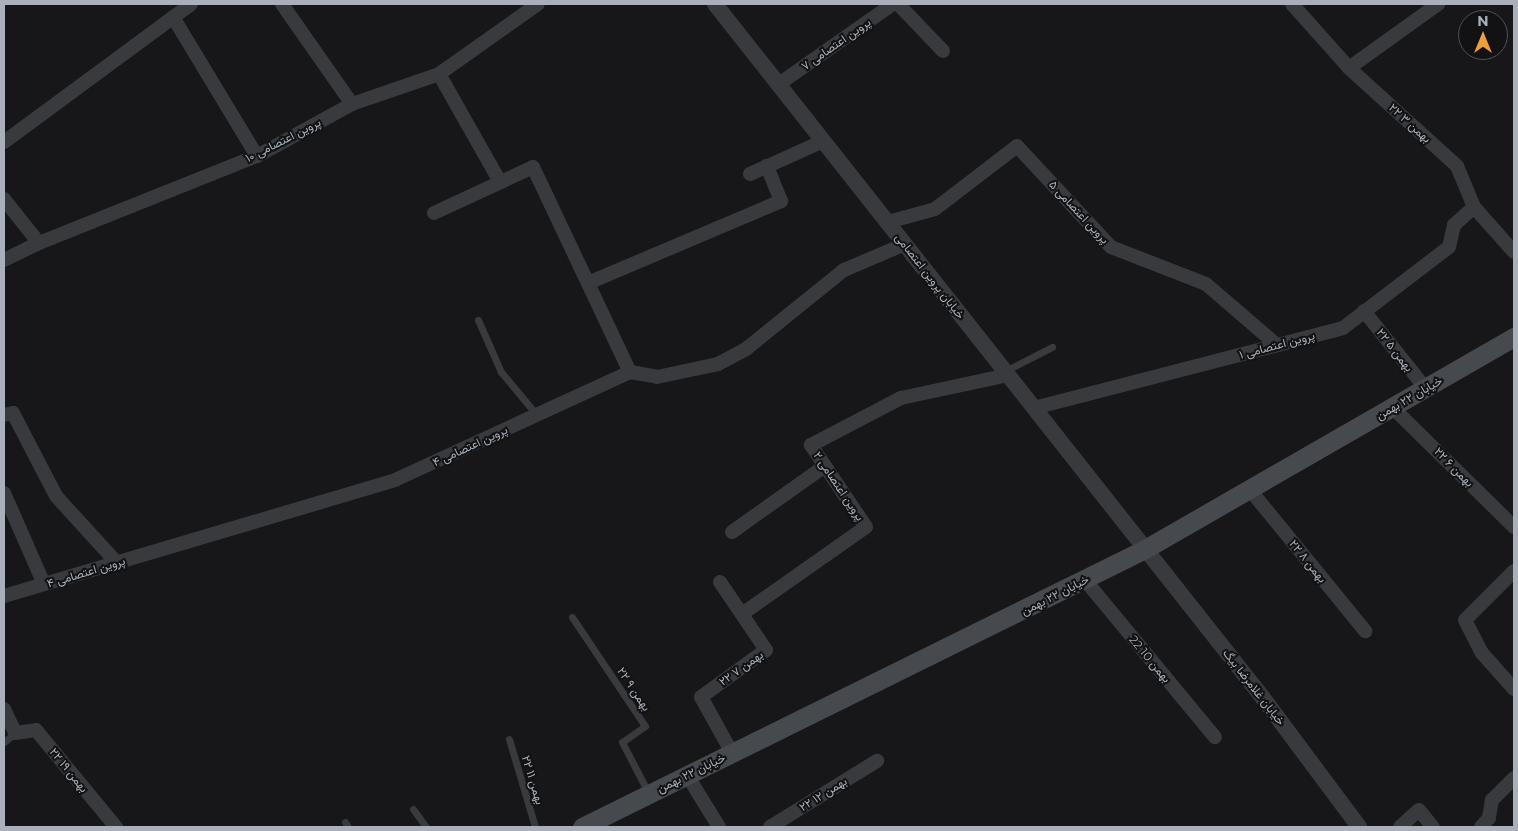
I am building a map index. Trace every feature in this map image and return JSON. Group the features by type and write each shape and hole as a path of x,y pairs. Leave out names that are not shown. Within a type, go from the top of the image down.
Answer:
{"main road":[{"name":"خیابان ۲۲ بهمن","path":"582,827 605,822 649,794 1146,549 1251,491 1514,337"}],"street":[{"path":"4,142 191,4"},
{"path":"282,4 352,104"},
{"name":"پروین اعتصامی ۱۰","path":"4,260 39,243 257,156 352,104 439,74 538,4"},
{"name":"خیابان پروین اعتصامی","path":"715,4 1146,549"},
{"name":"پروین اعتصامی ۷","path":"779,84 892,4"},
{"path":"898,4 943,51"},
{"name":"۲۲ بهمن ۳","path":"1292,4 1349,68 1457,166 1474,207 1514,252"},
{"path":"1349,68 1438,4"},
{"path":"173,17 257,156"},
{"path":"439,74 500,182"},
{"path":"750,174 823,140"},
{"name":"پروین اعتصامی ۵","path":"888,222 935,209 1017,146 1110,247 1206,284 1277,345"},
{"path":"588,283 782,200 767,166"},
{"path":"434,212 533,168 630,372 657,377 718,364 746,349 844,270 905,244"},
{"path":"4,199 39,243"},
{"name":"پروین اعتصامی ۱","path":"1034,408 1343,328 1448,247 1454,225 1474,207"},
{"name":"۲۲ بهمن ۵","path":"1364,312 1426,389"},
{"name":"پروین اعتصامی ۴","path":"4,596 395,480 630,372"},
{"name":"پروین اعتصامی ۲","path":"742,614 866,527 811,445 867,412 936,387 1006,373"},
{"name":"۲۲ بهمن ۶","path":"1393,408 1514,527"},
{"path":"4,415 13,413 56,496 116,562"},
{"path":"732,532 825,466"},
{"name":"۲۲ بهمن ۸","path":"1251,491 1365,631"},
{"path":"4,493 44,584"},
{"name":"خیابان غلامرضا بیگ","path":"1146,549 1359,827"},
{"path":"1514,571 1465,620 1482,654 1514,689"},
{"name":"22 بهمن 10","path":"1086,580 1215,737"},
{"name":"۲۲ بهمن ۷","path":"720,582 766,650 701,697 732,753"},
{"path":"4,709 15,733"},
{"name":"۲۲ بهمن ۱۹","path":"15,733 36,730 116,827"},
{"name":"۲۲ بهمن ۱۲","path":"770,827 876,762"},
{"path":"687,775 719,827"},
{"path":"1481,827 1488,818 1492,800 1514,778"},
{"path":"1400,827 1419,810 1433,827"}],"lane":[{"path":"478,320 501,372 538,415"},
{"path":"1006,373 1052,347"},
{"name":"۲۲ بهمن ۹","path":"572,618 645,726 622,742 649,794"},
{"path":"4,742 15,733"},
{"name":"۲۲ بهمن ۱۱","path":"509,739 535,827"},
{"path":"413,809 426,827"}]}
